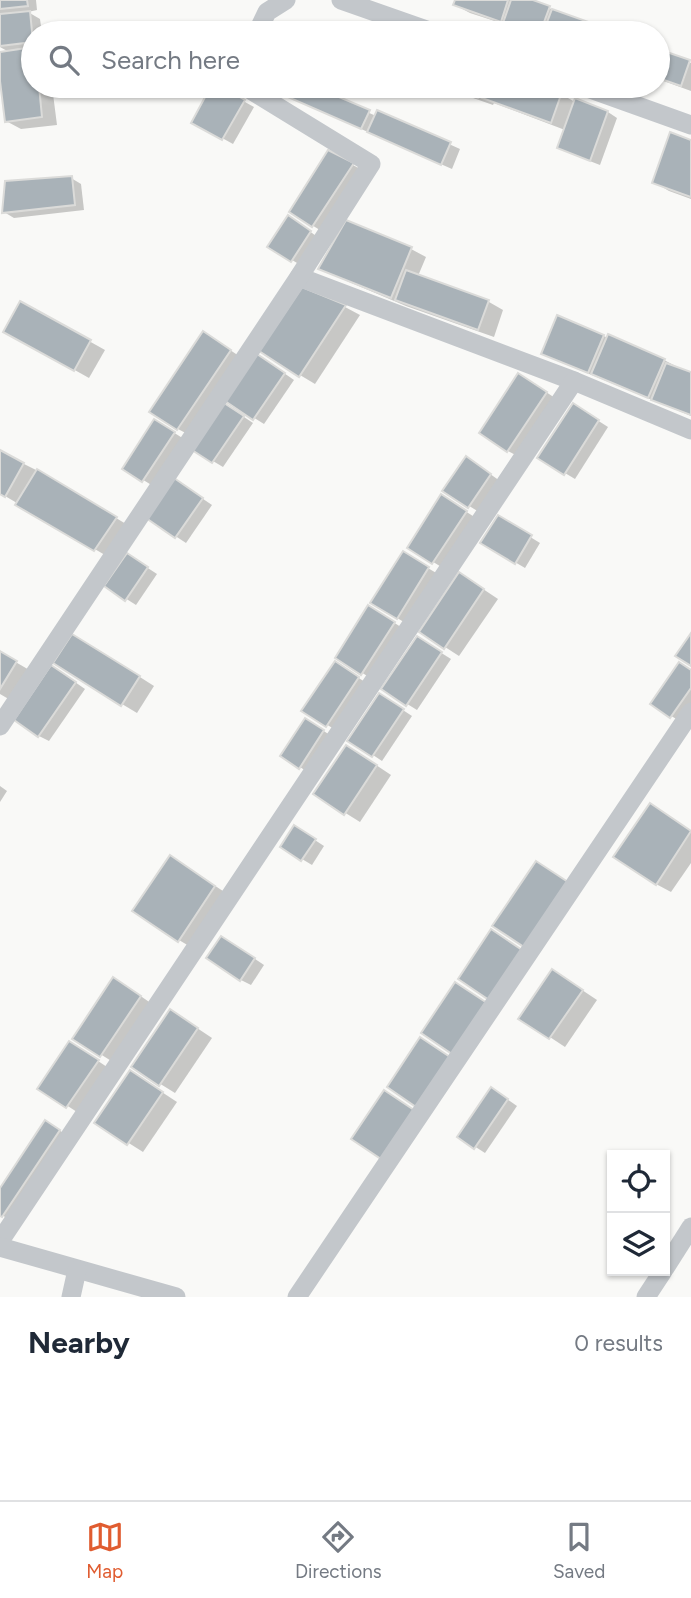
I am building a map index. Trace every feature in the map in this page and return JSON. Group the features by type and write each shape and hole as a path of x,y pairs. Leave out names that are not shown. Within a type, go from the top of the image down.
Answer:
{"street":[{"path":"263,21 267,12 286,0"},
{"path":"341,0 401,21"},
{"path":"0,726 299,277 371,164 263,98"},
{"path":"616,98 691,125"},
{"path":"299,277 574,381 691,430"},
{"path":"0,1241 574,381"},
{"path":"297,1297 691,712"},
{"path":"670,1260 691,1227"},
{"path":"0,1247 176,1297"},
{"path":"71,1297 77,1270"},
{"path":"646,1297 660,1276"}],"building":[{"path":"0,0 27,0 28,6 0,9"},
{"path":"455,0 508,0 501,21 453,5"},
{"path":"511,0 533,0 550,6 544,21 504,21"},
{"path":"552,9 586,21 548,21"},
{"path":"30,11 31,21 21,21 21,43 0,46 0,14"},
{"path":"21,49 21,98 40,98 42,117 5,122 0,52"},
{"path":"670,53 690,60 681,86 670,82"},
{"path":"205,98 245,100 222,140 191,123"},
{"path":"290,98 342,98 370,110 361,129"},
{"path":"482,98 560,98 551,123"},
{"path":"575,98 608,111 590,161 557,148"},
{"path":"377,110 451,142 441,165 367,132"},
{"path":"670,132 691,140 691,197 652,183"},
{"path":"328,150 354,163 312,227 289,212"},
{"path":"72,176 75,205 2,213 5,181"},
{"path":"288,215 311,231 291,262 267,247"},
{"path":"346,220 412,247 391,298 318,269"},
{"path":"406,270 489,300 478,330 395,300"},
{"path":"302,287 346,305 299,377 259,351"},
{"path":"20,301 91,340 74,371 3,332"},
{"path":"557,315 604,335 588,373 541,354"},
{"path":"203,331 231,350 177,430 149,412"},
{"path":"608,334 665,359 648,398 591,374"},
{"path":"257,354 285,373 253,420 225,401"},
{"path":"666,363 691,372 691,415 651,400"},
{"path":"518,373 547,392 507,452 479,433"},
{"path":"224,403 244,416 212,463 192,450"},
{"path":"573,403 599,420 564,475 537,458"},
{"path":"154,419 175,432 142,482 122,469"},
{"path":"0,450 24,463 5,497 0,494"},
{"path":"466,456 491,474 468,508 442,491"},
{"path":"37,469 117,517 94,551 15,505"},
{"path":"174,478 203,498 175,538 146,518"},
{"path":"441,494 467,511 432,564 407,548"},
{"path":"498,515 532,535 515,564 480,543"},
{"path":"403,551 429,567 397,619 370,603"},
{"path":"127,553 148,567 125,601 104,586"},
{"path":"459,572 484,589 444,649 419,632"},
{"path":"368,605 395,622 361,675 335,658"},
{"path":"691,633 691,666 675,656"},
{"path":"72,634 140,676 121,706 53,663"},
{"path":"417,636 442,652 406,706 381,689"},
{"path":"0,651 17,661 0,689"},
{"path":"335,661 359,677 326,727 301,711"},
{"path":"679,662 691,670 691,688 670,718 650,704"},
{"path":"51,665 76,682 38,737 14,720"},
{"path":"379,693 404,709 372,757 347,741"},
{"path":"305,718 324,730 299,769 280,756"},
{"path":"346,745 377,765 344,815 313,794"},
{"path":"650,803 691,831 656,885 613,857"},
{"path":"294,825 316,839 301,861 280,847"},
{"path":"170,855 215,886 178,942 132,911"},
{"path":"536,861 568,882 524,947 492,926"},
{"path":"491,929 522,950 489,1000 458,979"},
{"path":"221,936 255,958 240,981 206,958"},
{"path":"552,969 583,990 549,1039 518,1019"},
{"path":"113,977 141,996 100,1057 72,1039"},
{"path":"455,982 487,1003 452,1054 421,1033"},
{"path":"170,1009 198,1028 159,1086 131,1067"},
{"path":"420,1037 450,1057 416,1107 387,1087"},
{"path":"69,1041 99,1060 66,1108 37,1089"},
{"path":"130,1070 163,1092 127,1145 94,1123"},
{"path":"491,1087 508,1099 474,1149 457,1137"},
{"path":"384,1090 414,1110 381,1159 351,1139"},
{"path":"45,1120 60,1130 2,1217 0,1188"}]}
